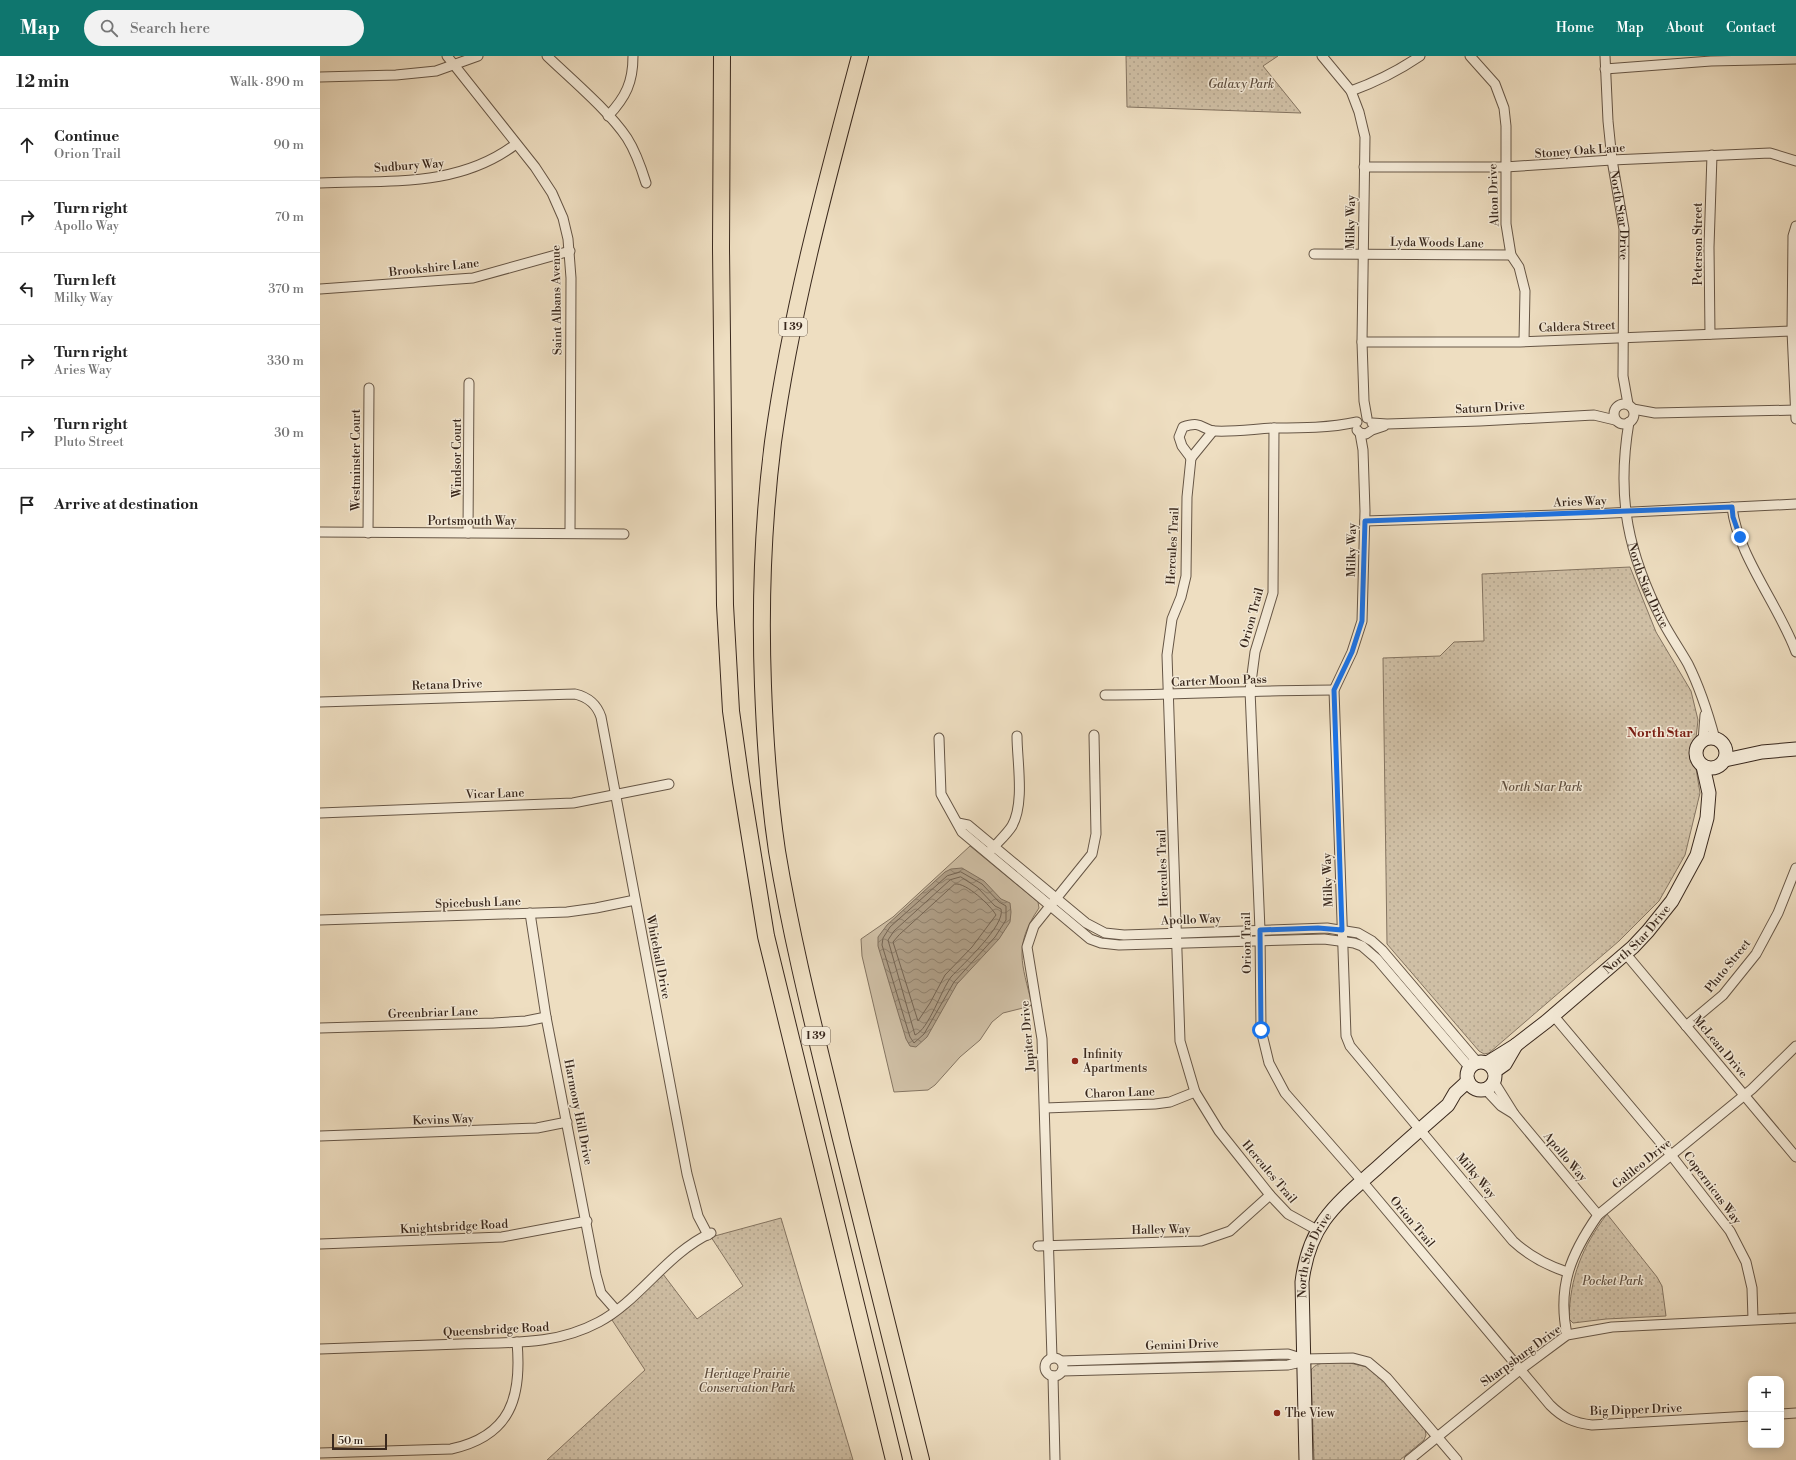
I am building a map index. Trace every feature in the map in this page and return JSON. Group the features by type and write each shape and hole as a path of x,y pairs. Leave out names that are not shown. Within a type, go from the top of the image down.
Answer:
{"highway":[{"path":"717,56 721,248"},
{"name":"I 39","path":"722,56 721,248 725,605 731,711 766,936 894,1460"},
{"name":"I 39","path":"860,56 822,203 791,338 780,400 773,446 765,541 763,684 768,760 777,848 791,927 810,1012 921,1460"}],"street":[{"name":"Saint Albans Avenue","path":"447,56 516,144 536,167 552,193 563,218 570,251 570,533"},
{"path":"320,77 403,74 436,71 456,66 478,56"},
{"path":"548,56 626,136 636,153 646,183"},
{"path":"608,116 618,105 629,86 633,72 632,56"},
{"name":"Milky Way","path":"1322,56 1351,91 1359,112 1364,137 1362,342 1365,521 1362,621 1354,645 1334,690 1344,1029 1348,1042 1522,1250 1549,1266 1567,1272"},
{"path":"1351,91 1381,79 1420,56"},
{"name":"Alton Drive","path":"1470,56 1495,84 1500,94 1506,126 1506,224 1511,255 1519,267 1525,291 1524,341"},
{"name":"North Star Drive","path":"1605,56 1612,160 1624,229 1623,376 1630,407"},
{"path":"1605,69 1718,61 1796,59"},
{"name":"Sudbury Way","path":"320,183 431,179 463,172 476,167 500,155 516,144"},
{"name":"Stoney Oak Lane","path":"1364,167 1505,167 1612,160 1770,153 1796,161"},
{"name":"Peterson Street","path":"1710,334 1709,247 1712,156"},
{"path":"1655,413 1630,421 1617,421 1613,414 1616,407 1630,407 1655,413 1796,413 1792,331 1793,236 1796,226"},
{"name":"Brookshire Lane","path":"320,289 473,278 570,251"},
{"name":"Lyda Woods Lane","path":"1314,254 1511,255"},
{"name":"Caldera Street","path":"1362,342 1476,343 1792,331"},
{"name":"North Star Drive","path":"1616,407 1623,376"},
{"name":"Windsor Court","path":"468,533 469,383"},
{"name":"Westminster Court","path":"368,533 369,388"},
{"name":"Saturn Drive","path":"1594,415 1616,407"},
{"path":"1630,407 1634,414 1630,421"},
{"name":"Saturn Drive","path":"1213,431 1364,426 1594,415 1617,421"},
{"name":"North Star Drive","path":"1306,1460 1302,1282 1304,1267 1317,1230 1342,1197 1482,1076 1505,1064 1516,1045 1625,953 1657,920 1682,886 1699,849 1707,818 1714,753 1705,709 1693,675 1663,622 1646,585 1632,545 1625,512 1624,452 1617,421"},
{"name":"North Star Drive","path":"1624,452 1630,421"},
{"path":"1200,424 1213,431 1191,458 1182,446 1178,437 1183,427 1200,424"},
{"name":"Orion Trail","path":"1274,428 1273,594 1255,652 1250,690 1260,930 1261,1030 1269,1064 1285,1092 1521,1369"},
{"name":"Hercules Trail","path":"1191,458 1187,497 1186,576 1181,597 1172,619 1168,635 1167,655 1178,933 1180,1041 1195,1092 1219,1131 1270,1195 1288,1214 1317,1230"},
{"name":"Aries Way","path":"1365,521 1625,512 1796,504"},
{"path":"1732,507 1733,517 1743,544 1789,633 1796,652"},
{"name":"Portsmouth Way","path":"320,532 624,534"},
{"name":"Carter Moon Pass","path":"1105,695 1169,695 1250,690 1334,690"},
{"name":"Retana Drive","path":"320,702 575,694"},
{"name":"Whitehall Drive","path":"575,694 591,702 599,711 687,1174 698,1216 709,1234"},
{"name":"Jupiter Drive","path":"1057,1359 1049,1245 1041,1025 1027,947 1034,926 1092,854 1096,834 1094,734"},
{"path":"992,850 1012,826 1018,808 1019,789 1017,736"},
{"name":"Apollo Way","path":"939,738 941,794 951,814 958,823 968,825 1050,906 1084,935 1100,943 1178,945 1313,939 1342,941 1362,946 1377,959 1482,1076"},
{"path":"1714,753 1762,752 1796,749"},
{"name":"Vicar Lane","path":"320,813 573,803 615,793 669,784"},
{"name":"Apollo Way","path":"992,850 1057,898 1092,928 1105,934 1323,928 1342,930 1362,936 1382,950 1482,1076 1501,1106 1514,1114 1598,1215"},
{"name":"Pluto Street","path":"1686,1026 1723,995 1756,954 1778,913 1796,868"},
{"name":"Spicebush Lane","path":"320,920 530,913 596,908 635,900"},
{"name":"Harmony Hill Drive","path":"530,913 546,1017 601,1293 616,1310"},
{"name":"McLean Drive","path":"1625,953 1796,1157"},
{"name":"Copernicus Way","path":"1553,1015 1672,1155 1730,1231 1746,1262 1752,1288 1753,1319"},
{"name":"Greenbriar Lane","path":"320,1028 510,1022 546,1017"},
{"name":"Galileo Drive","path":"1567,1335 1563,1314 1567,1272 1581,1241 1598,1215 1744,1095 1796,1046"},
{"name":"Charon Lane","path":"1044,1108 1155,1104 1170,1102 1195,1092"},
{"name":"Kevins Way","path":"320,1136 537,1128 567,1122"},
{"name":"Halley Way","path":"1038,1246 1201,1242 1230,1231 1270,1195"},
{"name":"Knightsbridge Road","path":"320,1244 502,1237 587,1221"},
{"name":"Queensbridge Road","path":"320,1349 518,1342 564,1337 600,1322 616,1310 677,1255 709,1234"},
{"name":"Sharpsburg Drive","path":"1409,1460 1521,1369 1567,1335 1612,1327 1794,1317"},
{"path":"320,1453 451,1449 471,1443 487,1435 508,1413 517,1388 519,1363 518,1342"},
{"name":"Gemini Drive","path":"1057,1359 1288,1354 1304,1358 1353,1358 1368,1362 1387,1378 1457,1460"},
{"name":"Gemini Drive","path":"1062,1371 1288,1365 1298,1363 1304,1358"},
{"path":"1057,1359 1063,1366 1062,1371 1058,1375 1053,1376 1048,1373 1045,1366 1047,1360 1057,1359"},
{"name":"Big Dipper Drive","path":"1521,1369 1558,1413 1574,1422 1599,1425 1748,1416"},
{"path":"1053,1376 1055,1460"},
{"path":"1784,1414 1796,1413"}],"green space":[{"name":"Galaxy Park","path":"1126,56 1278,56 1263,66 1301,113 1127,107"},
{"name":"North Star Park","path":"1630,567 1656,632 1691,691 1698,720 1694,756 1700,793 1685,855 1659,901 1619,941 1489,1053 1484,1054 1479,1051 1387,944 1383,658 1440,656 1454,642 1484,641 1482,574"},
{"path":"970,846 1038,902 1039,908 1026,933 1022,955 1025,977 1032,1005 1003,1013 992,1022 980,1040 960,1057 935,1085 928,1090 894,1092 862,956 861,939 893,917"},
{"name":"Pocket Park","path":"1607,1214 1657,1277 1662,1286 1666,1316 1606,1319 1573,1323 1569,1319 1572,1290 1579,1263 1591,1238"},
{"name":"Heritage Prairie Conservation Park","path":"781,1218 853,1460 547,1460 645,1370 612,1320 663,1274 697,1319 743,1286 711,1237"},
{"path":"1335,1362 1350,1363 1371,1368 1425,1429 1426,1435 1424,1440 1400,1460 1314,1460 1311,1370 1318,1364"}],"water":[{"path":"962,868 984,881 1001,899 1010,903 1010,922 999,939 957,984 927,1037 916,1047 910,1046 906,1039 878,946 878,937 887,925 945,872 951,869"}],"place":[{"name":"Infinity Apartments","path":"1075,1061"},
{"name":"The View","path":"1277,1413"}],"district":[{"name":"North Star","path":"1660,733"}],"route":[{"path":"1261,1030 1260,930 1318,928 1342,930 1334,690 1352,652 1362,621 1365,521 1592,514 1732,507 1733,517 1740,537"}]}
